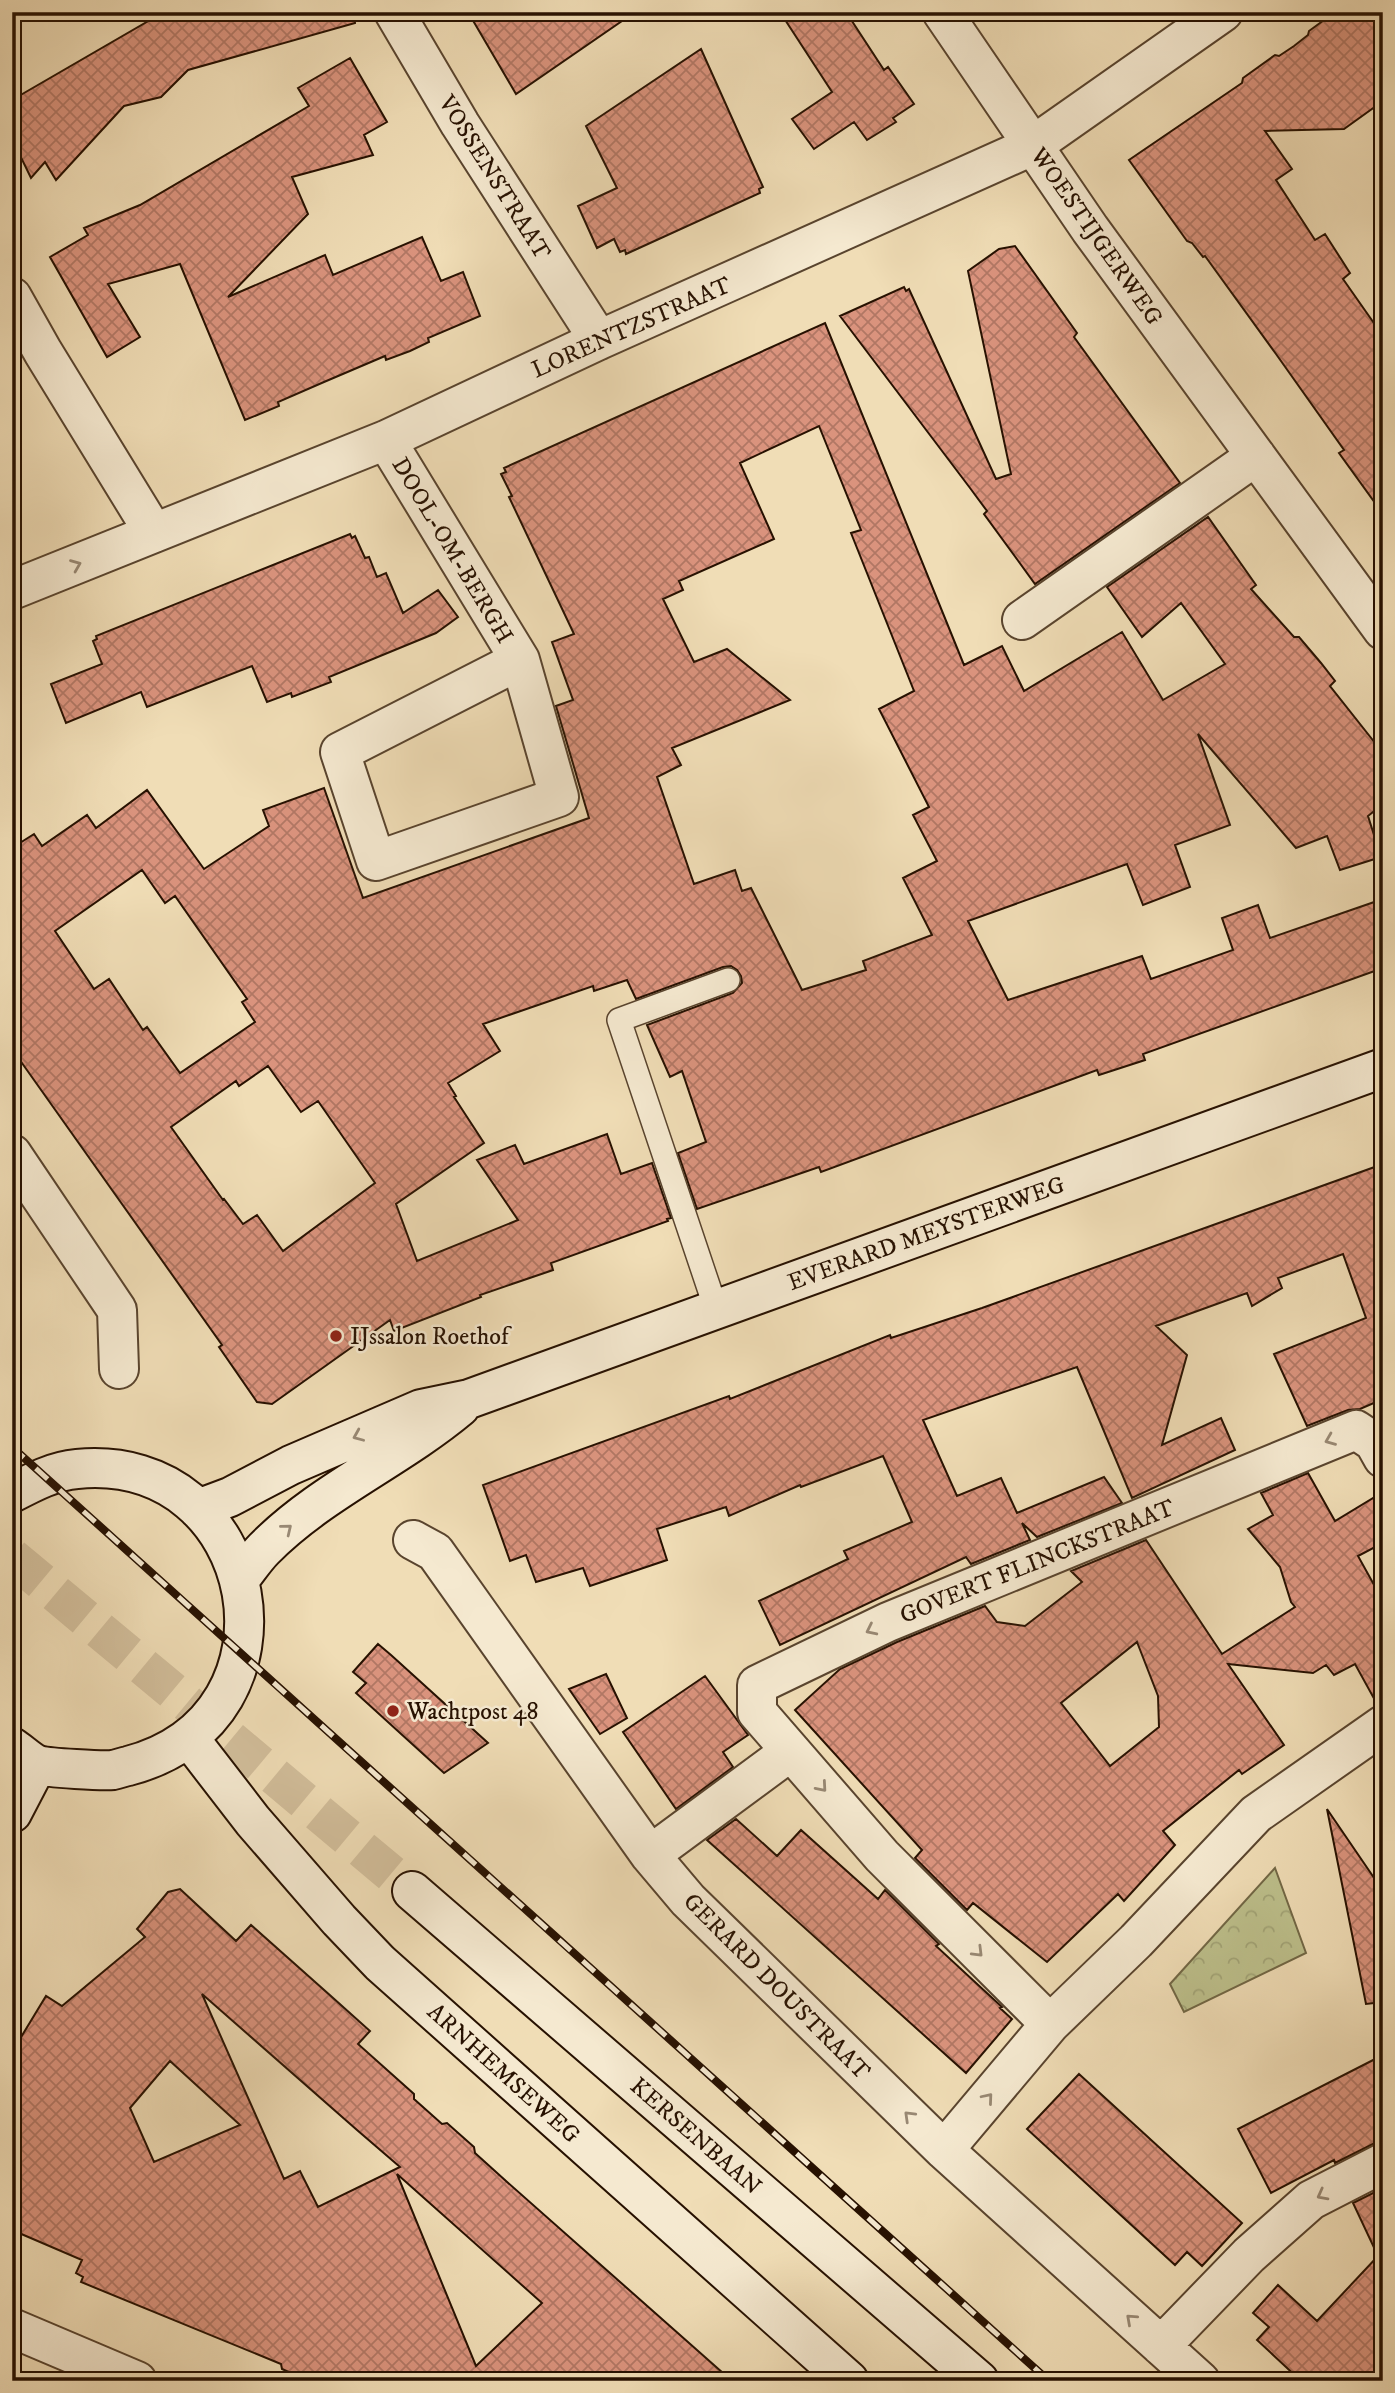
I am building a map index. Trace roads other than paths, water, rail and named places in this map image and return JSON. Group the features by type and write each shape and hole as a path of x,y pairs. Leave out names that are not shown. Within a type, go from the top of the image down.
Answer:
{"street":[{"name":"VOSSENSTRAAT","path":"394,12 460,124 598,340"},
{"name":"WOESTIJGERWEG","path":"942,12 1090,229 1383,630"},
{"name":"LORENTZSTRAAT","path":"12,590 386,440 598,340 1032,146 1223,12"},
{"path":"12,297 154,533"},
{"name":"DOOL-OM-BERGH","path":"386,440 520,660 559,797 376,861 340,752 520,660"},
{"path":"1022,620 1256,456"},
{"name":"EVERARD MEYSTERWEG","path":"198,1509 230,1497 291,1465 421,1409 469,1399 1383,1068"},
{"path":"12,1154 117,1310 119,1369"},
{"name":"EVERARD MEYSTERWEG","path":"240,1579 262,1550 286,1529 434,1429 469,1399"},
{"name":"GOVERT FLINCKSTRAAT","path":"1050,2024 882,1856 757,1712 757,1685 888,1622 1356,1430 1374,1442 1383,1458"},
{"path":"12,1493 44,1477 76,1469 109,1469 141,1476 171,1489 198,1509 223,1541 240,1579 246,1617 242,1655 231,1686 213,1714 189,1738 153,1759 113,1770 25,1756 12,1813"},
{"name":"GERARD DOUSTRAAT","path":"413,1540 435,1552 650,1855 688,1900 944,2150 1200,2381"},
{"path":"944,2150 1050,2024 1136,1941 1256,1814 1383,1725"},
{"name":"ARNHEMSEWEG","path":"189,1738 253,1821 380,1963 849,2381"},
{"path":"650,1855 791,1751"},
{"name":"KERSENBAAN","path":"412,1891 979,2381"},
{"path":"1161,2346 1249,2255 1311,2200 1383,2163"},
{"path":"12,2328 137,2381"}],"lane":[{"path":"716,1309 619,1020 728,980"}],"tunnel":[{"path":"12,1557 412,1891"}],"railway":[{"path":"12,1447 1049,2381"}],"place":[{"name":"IJssalon Roethof","path":"336,1336"},
{"name":"Wachtpost 48","path":"393,1711"}]}
